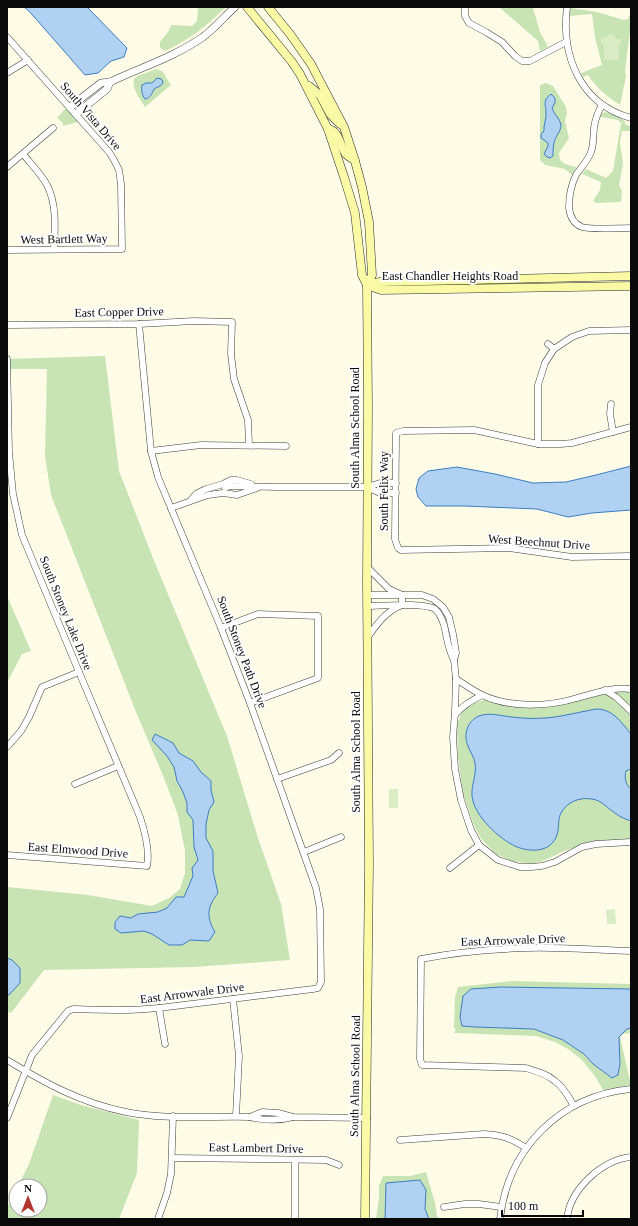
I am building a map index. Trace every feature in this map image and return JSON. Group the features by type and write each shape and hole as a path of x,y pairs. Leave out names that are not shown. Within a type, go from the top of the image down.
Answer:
{"main road":[{"name":"South Alma School Road","path":"248,7 292,62 305,82 328,129 355,214 362,275 367,285 369,864 365,1219"},
{"name":"South Alma School Road","path":"268,7 290,34 311,64 344,127 362,187 369,222 372,275 367,285"},
{"path":"305,82 320,95 330,114 344,127"},
{"path":"328,129 337,134 346,155 355,161"},
{"name":"East Chandler Heights Road","path":"367,285 380,282 631,276"},
{"name":"East Chandler Heights Road","path":"367,285 381,290 631,286"}],"street":[{"path":"70,107 101,83 110,82 183,50 204,36 234,7"},
{"path":"465,7 465,16 469,23 502,42 522,61 530,62 566,42"},
{"path":"567,7 566,42 575,72 581,82 602,105 621,115 631,118"},
{"name":"South Vista Drive","path":"7,37 70,107 109,152 114,160 119,170 121,184 122,249"},
{"path":"7,73 28,60"},
{"path":"76,114 107,89 110,82"},
{"path":"602,105 596,118 591,152 576,176 571,190 569,201 570,212 573,221 582,227 631,228"},
{"path":"7,167 53,128"},
{"path":"22,154 42,177 50,192 55,214 54,249"},
{"name":"West Bartlett Way","path":"7,250 122,249"},
{"name":"East Copper Drive","path":"7,325 232,322 231,354 234,379 248,420 249,445"},
{"name":"South Stoney Path Drive","path":"139,324 151,451 158,477 221,628 250,703 316,888 320,909 321,982 318,988"},
{"path":"631,330 589,331 572,337 554,349 545,363 538,385 538,444 572,443 631,427"},
{"path":"548,344 554,349"},
{"name":"South Stoney Lake Drive","path":"7,359 13,494 22,535 140,817 144,828 149,859 147,866"},
{"path":"611,404 610,414 613,432"},
{"name":"South Felix Way","path":"398,548 395,539 396,433 402,431 474,430 538,444"},
{"path":"151,451 202,445 286,446"},
{"path":"171,508 230,486 367,487 380,483 396,483"},
{"path":"191,500 196,494 206,489 217,486 225,488"},
{"path":"367,487 380,493 396,493"},
{"name":"West Beechnut Drive","path":"398,548 401,550 509,548 572,557 631,556"},
{"path":"367,567 389,590 402,595"},
{"path":"367,595 422,595 434,599 443,607 449,617 454,634 456,653 454,660 456,679 453,737 455,769 461,800 479,845 498,860 507,864 520,867 531,867 542,866 555,862 582,847 596,844 631,842"},
{"path":"402,595 402,606"},
{"path":"427,606 429,598"},
{"path":"367,606 427,606 435,609 441,617 448,638 450,654 454,660"},
{"path":"368,638 387,613 402,606"},
{"path":"221,628 258,614 318,616 318,678 250,703"},
{"path":"7,746 21,731 42,687 79,672"},
{"path":"456,679 482,695 524,705 551,704 576,699 605,690 622,688 631,689"},
{"path":"605,690 616,697 631,711"},
{"path":"455,716 460,708 467,702 482,695"},
{"path":"277,779 331,760 339,753"},
{"path":"75,784 118,766"},
{"path":"304,852 341,838"},
{"path":"450,868 479,845"},
{"name":"East Elmwood Drive","path":"7,856 147,866"},
{"name":"East Arrowvale Drive","path":"574,1106 555,1081 540,1072 526,1068 422,1065 420,1059 421,959 480,950 528,948 631,951"},
{"name":"East Arrowvale Drive","path":"25,1071 32,1055 68,1011 73,1009 134,1011 318,988"},
{"path":"233,999 239,1056 236,1116"},
{"path":"160,1008 164,1044"},
{"path":"7,1060 81,1100 126,1112 145,1115 236,1116 250,1117 260,1120 281,1120 293,1117"},
{"path":"7,1118 25,1071"},
{"path":"500,1219 506,1187 512,1171 526,1148 540,1132 553,1120 574,1106 600,1095 619,1090 631,1089"},
{"path":"250,1117 262,1112 278,1113 293,1117 367,1118"},
{"path":"272,1113 272,1120"},
{"path":"158,1219 167,1193 171,1174 173,1116"},
{"path":"400,1140 490,1134 508,1137 526,1148"},
{"path":"567,1219 574,1198 584,1183 593,1174 608,1164 631,1157"},
{"name":"East Lambert Drive","path":"172,1158 326,1160 339,1165"},
{"path":"294,1219 295,1160"},
{"path":"444,1207 479,1204 501,1208"}],"green space":[{"path":"198,7 226,7 205,26 183,42 165,51 160,48 160,42 168,32 171,25 192,26 197,21"},
{"path":"499,7 532,7 540,32 548,47 540,51 538,41"},
{"path":"571,8 597,12 624,20 628,19 631,11 625,71 626,76 620,105 602,92 588,75 583,77 581,73 602,65 595,37 592,14 569,16"},
{"path":"609,34 614,35 616,39 621,39 621,44 618,44 619,60 604,60 604,44 601,44 601,38 606,38"},
{"path":"156,69 162,71 171,85 145,107 133,84 135,78"},
{"path":"546,83 553,86 566,107 567,113 565,121 569,138 559,153 560,160 565,164 576,167 572,175 565,169 545,165 540,160 540,85"},
{"path":"66,108 78,122 63,126 63,123 57,118"},
{"path":"607,112 624,120 626,125 631,126 631,131 622,131 620,143 623,163 619,185 622,191 621,202 597,203 593,201 600,190 601,182 582,174 586,169 606,178 613,171 621,123 618,120 600,117 602,113"},
{"path":"105,356 119,471 153,558 227,736 258,838 281,904 290,960 194,967 44,970 11,1013 7,1011 7,887 88,895 152,906 169,898 180,889 185,873 185,851 178,815 51,495 45,456 47,369 7,369 7,359"},
{"path":"7,596 31,651 22,654 7,683"},
{"path":"623,691 631,692 631,839 594,841 532,864 512,861 496,854 482,840 474,826 463,793 458,758 457,724 462,712 471,704 484,700 512,707 545,708 602,694"},
{"path":"389,789 398,789 398,808 389,808"},
{"path":"615,909 616,924 607,924 606,910"},
{"path":"512,981 631,984 631,989 500,987 462,1026 534,1029 563,1040 584,1054 593,1064 612,1078 620,1064 619,1037 622,1034 620,1037 631,1085 603,1090 595,1076 581,1059 568,1049 555,1042 536,1036 454,1033 456,1030 454,1028 455,997 458,987"},
{"path":"631,1028 631,1033 622,1034 627,1029"},
{"path":"53,1095 81,1105 139,1120 137,1173 119,1219 7,1219 8,1206 8,1218 48,1218 48,1178 22,1178 29,1164"},
{"path":"426,1172 435,1203 437,1216 440,1219 428,1218 425,1209 426,1190 386,1183 385,1219 376,1219 379,1186 383,1176 410,1176"}],"water":[{"path":"24,7 87,7 127,48 124,57 111,61 98,73 85,75"},
{"path":"157,78 163,81 162,84 154,89 151,96 145,99 142,92 142,85 152,83"},
{"path":"551,94 555,98 555,103 552,108 561,125 553,148 553,156 550,158 544,154 548,143 541,138 541,134 544,131 546,117 545,101"},
{"path":"631,466 631,510 592,513 568,517 537,509 426,506 418,497 416,489 419,478 428,471 457,467 533,483 566,482"},
{"path":"596,709 607,711 612,714 631,734 631,769 626,771 625,779 631,789 631,821 619,816 598,801 583,799 570,803 564,809 559,817 556,838 547,847 542,849 530,850 517,847 495,833 477,811 472,796 475,763 467,742 466,733 472,721 479,716 487,714 524,718 542,718"},
{"path":"155,734 173,743 179,753 193,761 201,772 211,781 211,790 214,802 209,810 206,824 206,838 213,851 213,871 218,893 214,898 209,912 210,922 215,932 209,941 190,940 182,945 169,945 152,934 144,931 121,933 115,929 115,922 120,916 131,918 138,914 158,912 167,908 176,897 184,897 193,876 192,868 198,860 194,847 193,820 187,812 187,803 177,781 174,767 167,756 152,740"},
{"path":"7,958 12,960 20,968 20,983 9,995 7,995"},
{"path":"500,987 631,989 631,1028 627,1029 619,1037 620,1064 618,1075 612,1078 593,1064 584,1054 563,1040 534,1029 462,1026 460,1017 463,996 471,989"},
{"path":"420,1180 426,1190 425,1209 429,1219 385,1219 386,1183"}]}
